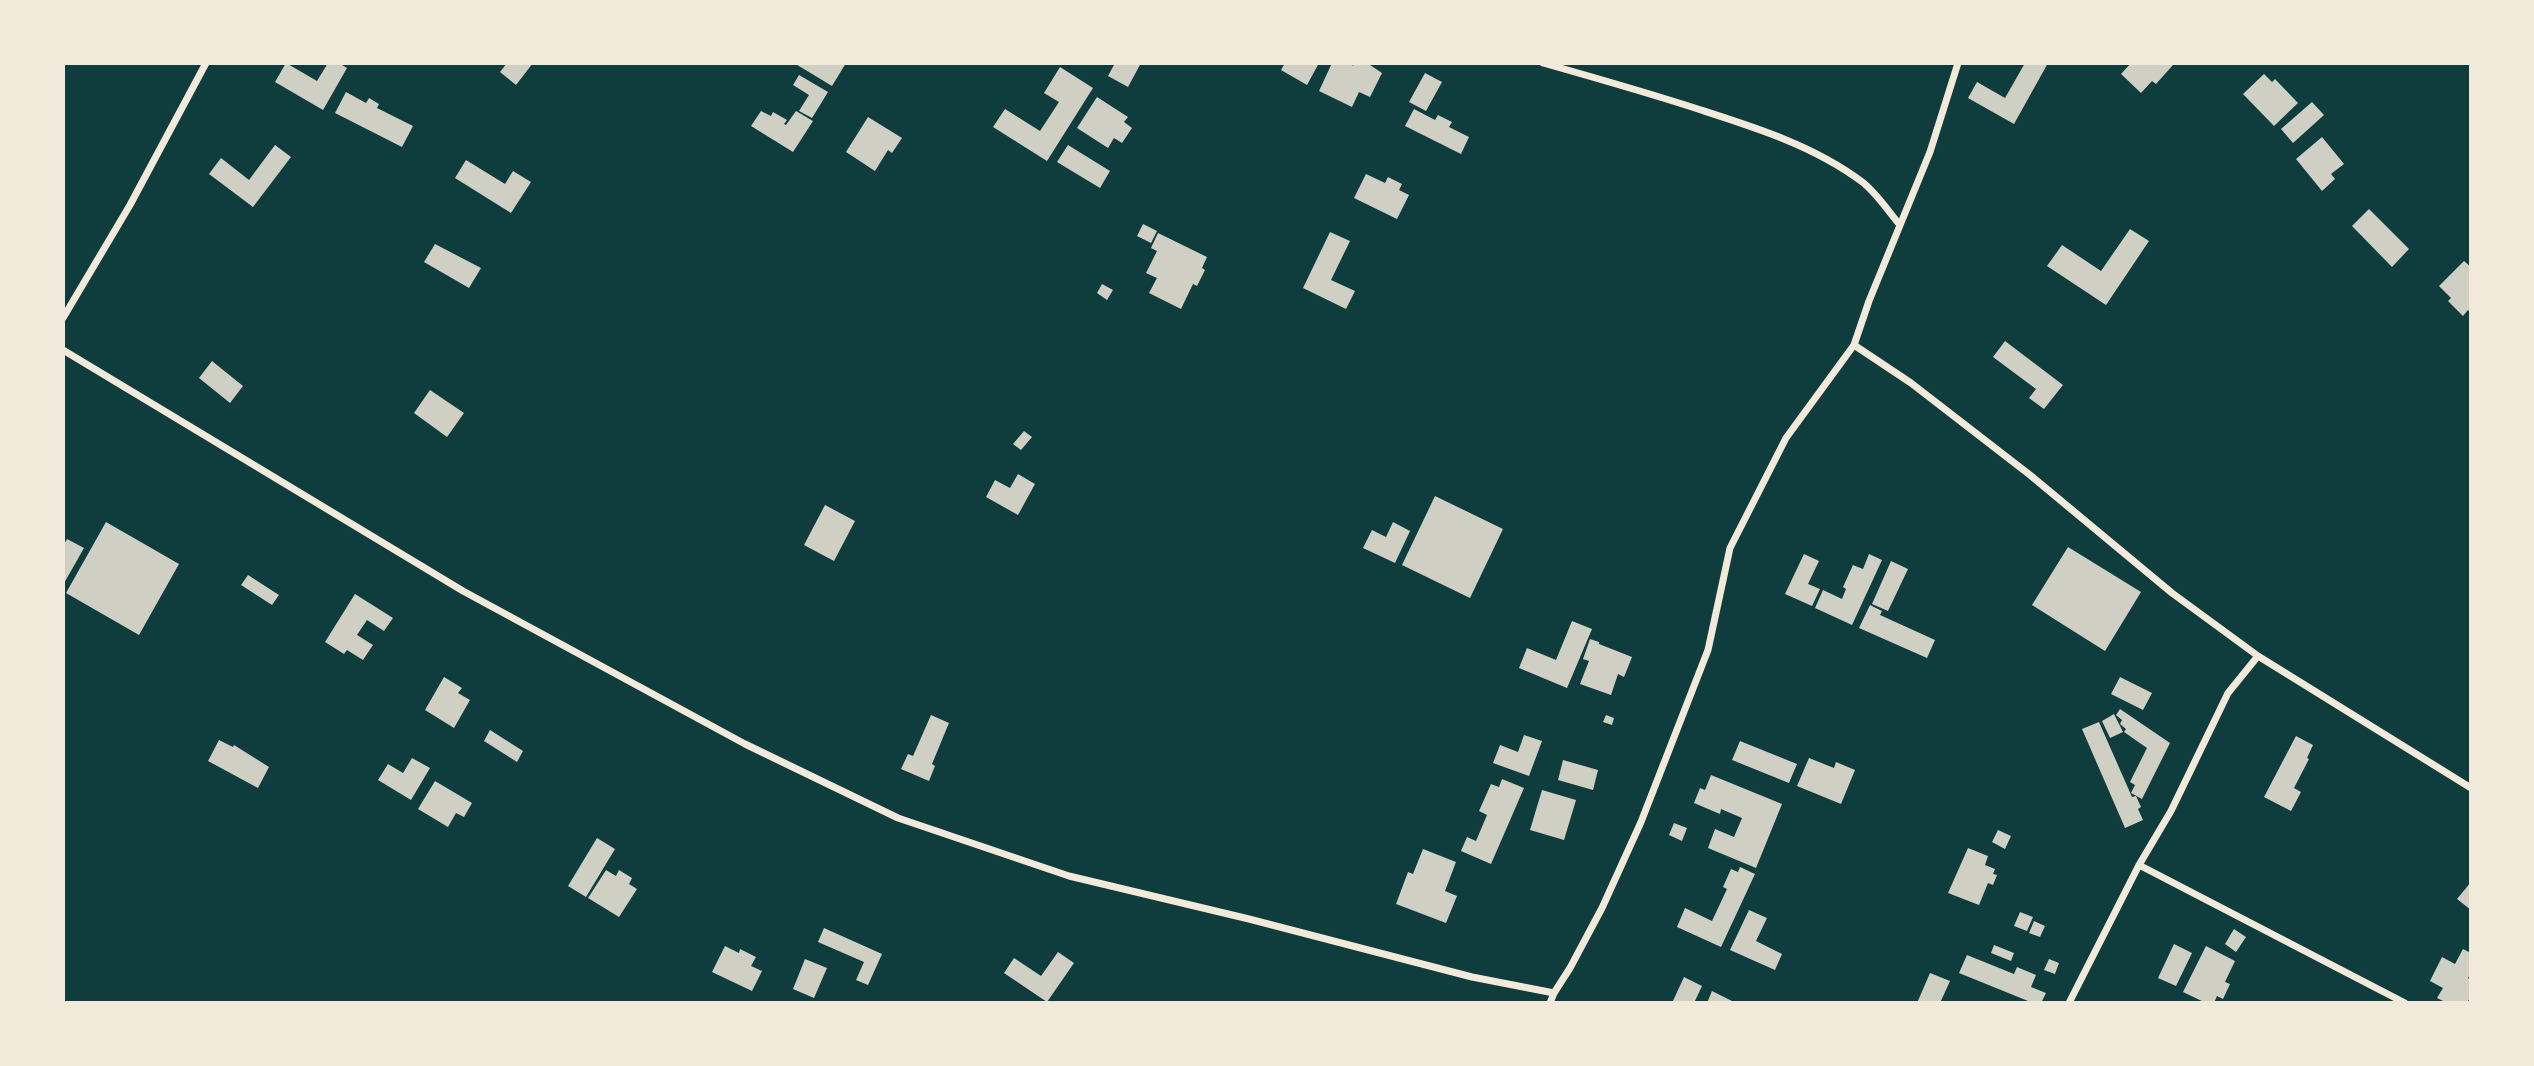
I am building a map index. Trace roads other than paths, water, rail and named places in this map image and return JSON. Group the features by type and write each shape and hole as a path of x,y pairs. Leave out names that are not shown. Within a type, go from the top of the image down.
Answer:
{"street":[{"path":"63,318 130,205 206,63"},
{"path":"1543,63 1636,88 1788,141 1829,160 1864,183 1900,225"},
{"path":"1550,1003 1602,908 1641,822 1708,650 1730,548 1786,438 1854,345 1930,152 1958,63"},
{"path":"1854,345 1911,383 2030,475 2172,593 2259,656 2471,788"},
{"path":"63,350 463,592 745,744 898,818 1069,876 1472,977 1554,993"},
{"path":"2069,1003 2139,865 2171,811 2228,693 2259,656"},
{"path":"2139,865 2405,1003"}]}
